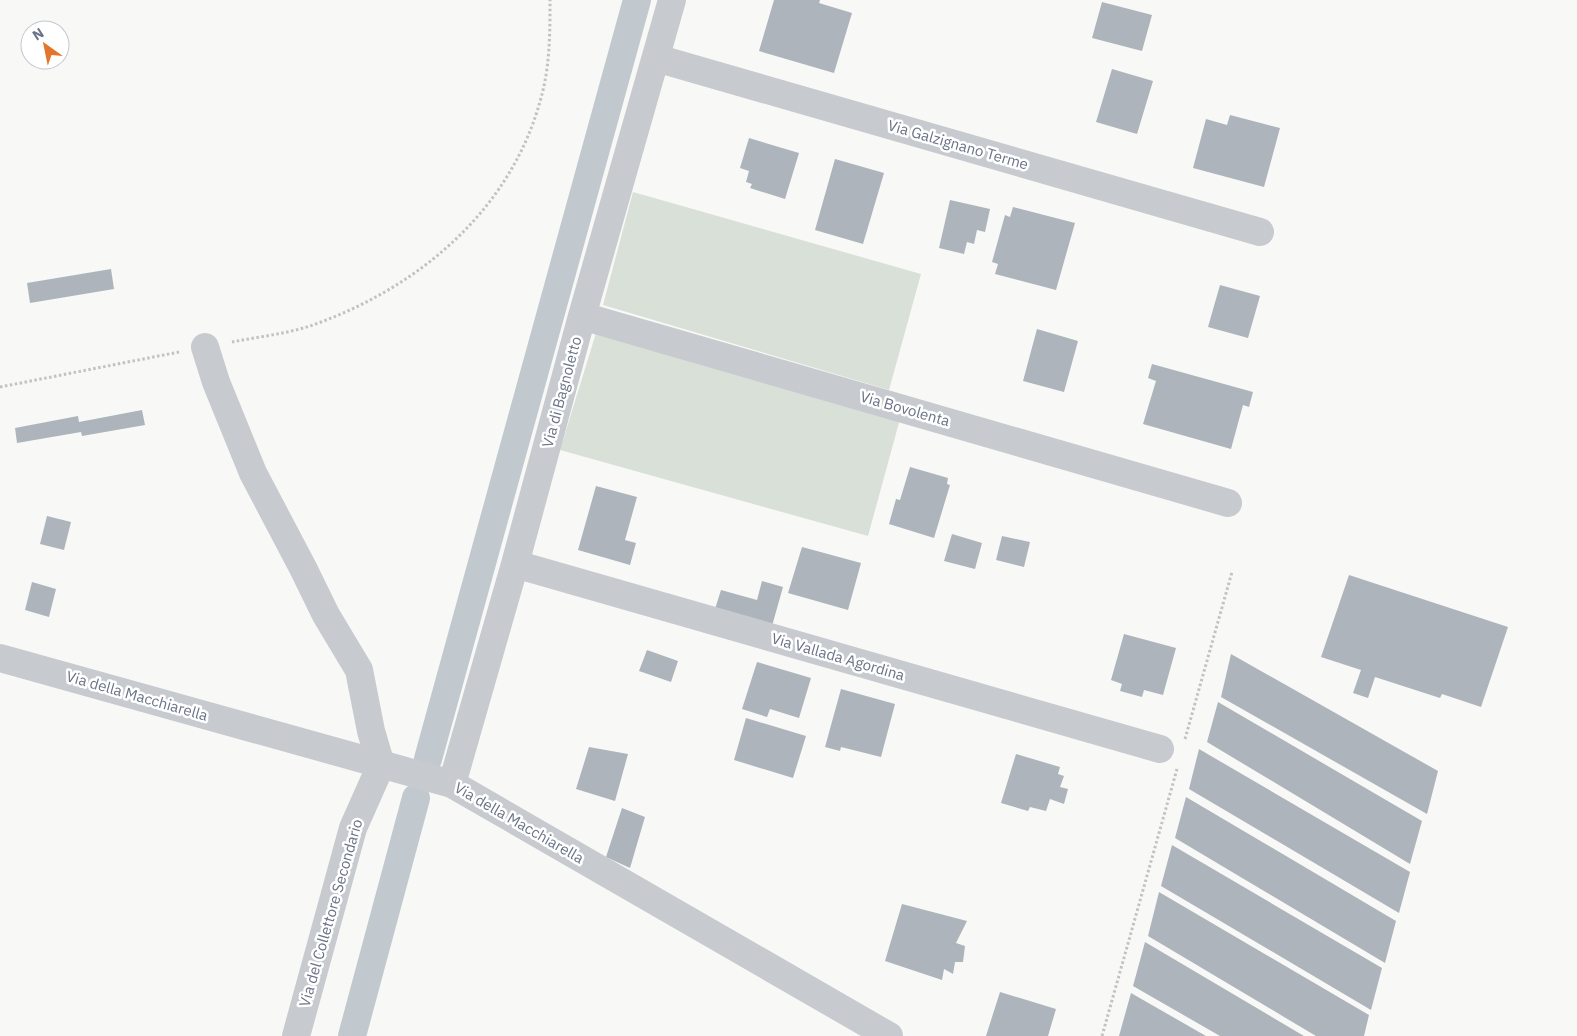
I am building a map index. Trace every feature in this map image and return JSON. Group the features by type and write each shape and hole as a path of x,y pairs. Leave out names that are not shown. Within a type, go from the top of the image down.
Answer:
{"street":[{"name":"Via di Bagnoletto","path":"452,784 672,0"},
{"name":"Via Galzignano Terme","path":"656,58 1260,232"},
{"name":"Via Bovolenta","path":"582,316 1228,503"},
{"path":"206,347 216,382 253,473 326,615 359,670 371,731 381,765"},
{"name":"Via Vallada Agordina","path":"515,564 1175,751"},
{"name":"Via della Macchiarella","path":"0,658 452,784 889,1036"},
{"name":"Via del Collettore Secondario","path":"296,1036 353,828 381,765"}],"path":[{"path":"0,387 308,326 351,309 396,287 441,252 473,222 504,181 527,140 542,98 549,57 550,0"},
{"path":"1102,1036 1175,751 1232,572"}],"shaded area":[{"path":"633,192 921,274 889,390 603,305"},
{"path":"596,333 900,419 868,536 560,450"}],"building":[{"path":"774,0 820,0 819,3 852,13 834,73 759,51"},
{"path":"1102,2 1152,15 1142,51 1092,38"},
{"path":"1112,69 1153,81 1137,134 1096,122"},
{"path":"1230,115 1280,128 1264,187 1193,168 1206,119 1227,125"},
{"path":"749,138 799,153 785,199 750,188 752,184 746,182 749,171 740,168"},
{"path":"835,159 884,173 863,244 815,230"},
{"path":"950,200 990,209 985,232 977,230 974,244 967,242 964,254 939,248"},
{"path":"1013,207 1075,223 1056,290 995,274 998,264 992,262 1005,215 1010,217"},
{"path":"111,269 114,289 30,303 27,283"},
{"path":"1220,285 1260,296 1248,338 1208,327"},
{"path":"1037,329 1078,341 1064,392 1023,381"},
{"path":"1152,364 1253,392 1249,407 1243,405 1231,449 1143,424 1156,381 1148,378"},
{"path":"142,410 145,425 82,436 81,432 17,443 15,428 78,416 79,422"},
{"path":"910,467 948,478 947,484 950,485 934,538 889,524 896,499 900,500"},
{"path":"596,486 637,497 625,540 636,543 630,565 578,550"},
{"path":"47,516 71,522 64,550 40,544"},
{"path":"952,534 982,543 975,569 944,561"},
{"path":"1002,536 1030,542 1024,567 996,560"},
{"path":"802,547 861,563 848,610 788,593"},
{"path":"1349,575 1508,627 1481,707 1442,694 1440,698 1375,677 1368,698 1353,693 1361,670 1321,657"},
{"path":"762,581 783,587 772,626 715,609 721,590 757,600"},
{"path":"32,582 56,589 49,617 25,610"},
{"path":"1124,634 1176,648 1163,695 1144,690 1142,697 1120,691 1122,684 1111,680"},
{"path":"647,650 678,661 671,682 639,671"},
{"path":"1231,654 1438,771 1427,814 1221,697"},
{"path":"757,662 811,678 799,718 770,709 767,717 742,709"},
{"path":"841,689 895,704 881,757 841,747 840,751 825,747"},
{"path":"1218,702 1422,821 1410,864 1207,742"},
{"path":"746,718 806,736 793,778 734,760"},
{"path":"589,747 628,754 615,801 576,789"},
{"path":"1199,749 1410,872 1399,913 1189,789"},
{"path":"1016,754 1060,767 1058,774 1064,776 1060,787 1068,789 1064,804 1050,799 1046,811 1030,807 1028,811 1001,803"},
{"path":"1186,797 1396,921 1385,963 1175,838"},
{"path":"622,808 645,817 630,868 606,857"},
{"path":"1172,845 1382,968 1371,1010 1161,886"},
{"path":"1159,892 1369,1015 1364,1036 1316,1036 1148,936"},
{"path":"902,904 967,921 956,943 965,946 963,962 955,962 953,974 944,969 942,980 885,961"},
{"path":"1145,942 1304,1036 1220,1036 1133,986"},
{"path":"1000,992 1056,1009 1048,1036 986,1036"},
{"path":"1131,993 1206,1036 1119,1036"}],"waterway":[{"path":"428,759 637,0"},
{"path":"352,1036 416,798"}]}
